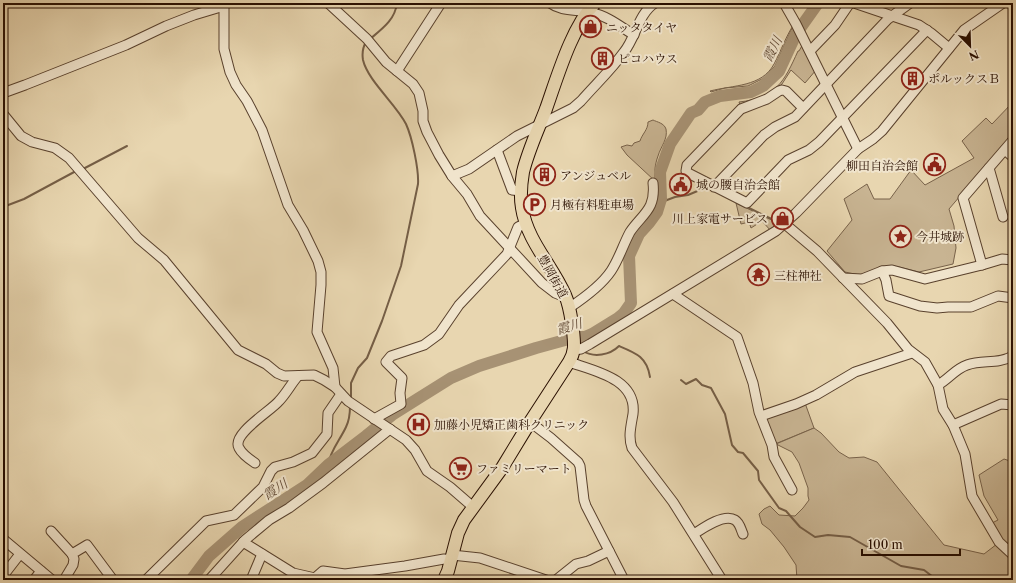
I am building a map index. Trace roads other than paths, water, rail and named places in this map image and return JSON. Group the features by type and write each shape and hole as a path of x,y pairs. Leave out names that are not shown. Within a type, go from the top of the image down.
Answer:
{"main road":[{"name":"豊岡街道","path":"574,342 569,308 565,295 532,239 522,206 521,191 525,166 540,124 572,41 591,8"},
{"path":"444,580 458,533 473,507 502,468 569,362 574,342"}],"street":[{"path":"328,3 369,40 386,62 413,84 419,93 423,111 423,121 427,132 452,176 467,194 480,216 545,286 555,293 565,295"},
{"path":"397,71 441,3"},
{"path":"550,3 560,8 591,8 592,13 610,19 634,35"},
{"path":"452,176 469,169 517,136 573,108 581,102 623,54 645,13 655,3"},
{"path":"784,3 803,37 858,149"},
{"path":"810,51 835,25 850,3"},
{"path":"854,3 919,25 949,48"},
{"path":"714,187 764,135 775,127 792,119 893,16 909,3"},
{"path":"574,342 581,349 771,234 785,224 858,149 882,131 966,29 1003,3"},
{"path":"3,93 126,45 194,14 224,5 224,49 230,72 262,130 288,205 304,230 318,261 321,272 321,285 317,332 333,368 338,390 328,413 327,434 312,453 293,462 275,467 271,471 264,487 234,515 206,522 146,580"},
{"path":"803,108 786,91 779,90 767,99 741,109 686,166 688,173 747,203 787,162 816,145 927,30"},
{"path":"3,114 21,136 32,142 55,148 70,158 138,238 164,260 238,350 266,364 277,373 284,376 314,375 338,390 352,403 406,440 415,450 427,471 450,487 473,507"},
{"path":"982,265 963,198 1013,140"},
{"path":"497,150 512,190 521,191"},
{"path":"1005,150 1013,157"},
{"path":"989,168 1003,217"},
{"path":"569,308 597,287 610,272 632,230 644,217 650,207 653,194 653,183"},
{"path":"376,420 401,404 400,393 402,378 386,362 391,356 424,345 440,334 459,305 507,254 518,227 526,223"},
{"path":"785,224 817,251 887,323 912,352 918,355 925,362 938,385 943,409 953,425 966,459 972,496 999,542 1013,555"},
{"path":"843,278 862,279 892,270 925,279 1002,259 1013,260"},
{"path":"882,272 886,280 889,296 920,306 937,308 971,307 998,296 1013,298"},
{"path":"673,294 737,337 753,383 761,416 772,445 774,457 792,490"},
{"path":"761,416 811,398 855,372 912,352"},
{"path":"938,385 944,382 950,375 967,365 996,362 1013,356"},
{"path":"569,362 591,368 627,388 631,396 633,407 630,438 632,448 673,502 722,580"},
{"path":"255,463 238,447 240,437 259,418 280,401 298,376"},
{"path":"953,425 1001,404 1013,405"},
{"path":"530,422 562,447 578,462 582,476 584,500 624,580"},
{"path":"209,580 243,542 269,520 295,504 323,483 388,427"},
{"path":"694,534 713,521 730,519 736,520 743,534"},
{"path":"51,531 72,554 74,559 73,565 64,580"},
{"path":"3,540 52,580"},
{"path":"243,542 293,573 314,578 322,571 345,574 406,566 452,557 485,559 546,580"},
{"path":"72,554 87,545 113,580"},
{"path":"556,580 576,564 588,562 609,551"},
{"path":"3,576 20,554"},
{"path":"251,580 262,554"},
{"path":"34,580 41,571"}],"waterway":[{"path":"370,39 391,19 397,3"},
{"name":"霞川","path":"191,580 209,556 242,527 307,485 328,465 392,415 451,378 479,366 536,348 576,337 585,337 624,313 631,303 629,256 639,234 657,212 661,199 660,172 670,144 691,113 698,110 705,102 720,96 751,92 763,86 779,71 796,34 818,3"},
{"path":"351,399 351,383 358,368 367,358 382,321 401,266 418,184 413,145 406,124 370,76 366,68 363,60 363,48 366,42"},
{"path":"83,169 127,146"},
{"path":"3,207 24,199 76,171"},
{"path":"659,203 675,197 688,195 707,187"},
{"path":"747,207 780,223"},
{"path":"583,351 597,355 611,352 619,346 640,357 649,370 650,377"},
{"path":"681,380 686,384 696,379 702,385 711,388 725,414 732,445 738,452 743,453 758,471 759,480 779,508 786,511 800,527 815,537 828,535 850,537 901,566 924,570 937,580"},
{"path":"328,465 333,450 347,425 350,406"}],"place":[{"name":"ニッタタイヤ","path":"591,27"},
{"name":"ピコハウス","path":"603,58"},
{"name":"ポルックスＢ","path":"912,78"},
{"name":"柳田自治会館","path":"934,165"},
{"name":"アンジュベル","path":"545,175"},
{"name":"城の腰自治会館","path":"680,184"},
{"name":"月極有料駐車場","path":"534,204"},
{"name":"川上家電サービス","path":"783,218"},
{"name":"今井城跡","path":"900,236"},
{"name":"三柱神社","path":"758,275"},
{"name":"加藤小児矯正歯科クリニック","path":"419,424"},
{"name":"ファミリーマート","path":"461,468"}]}
